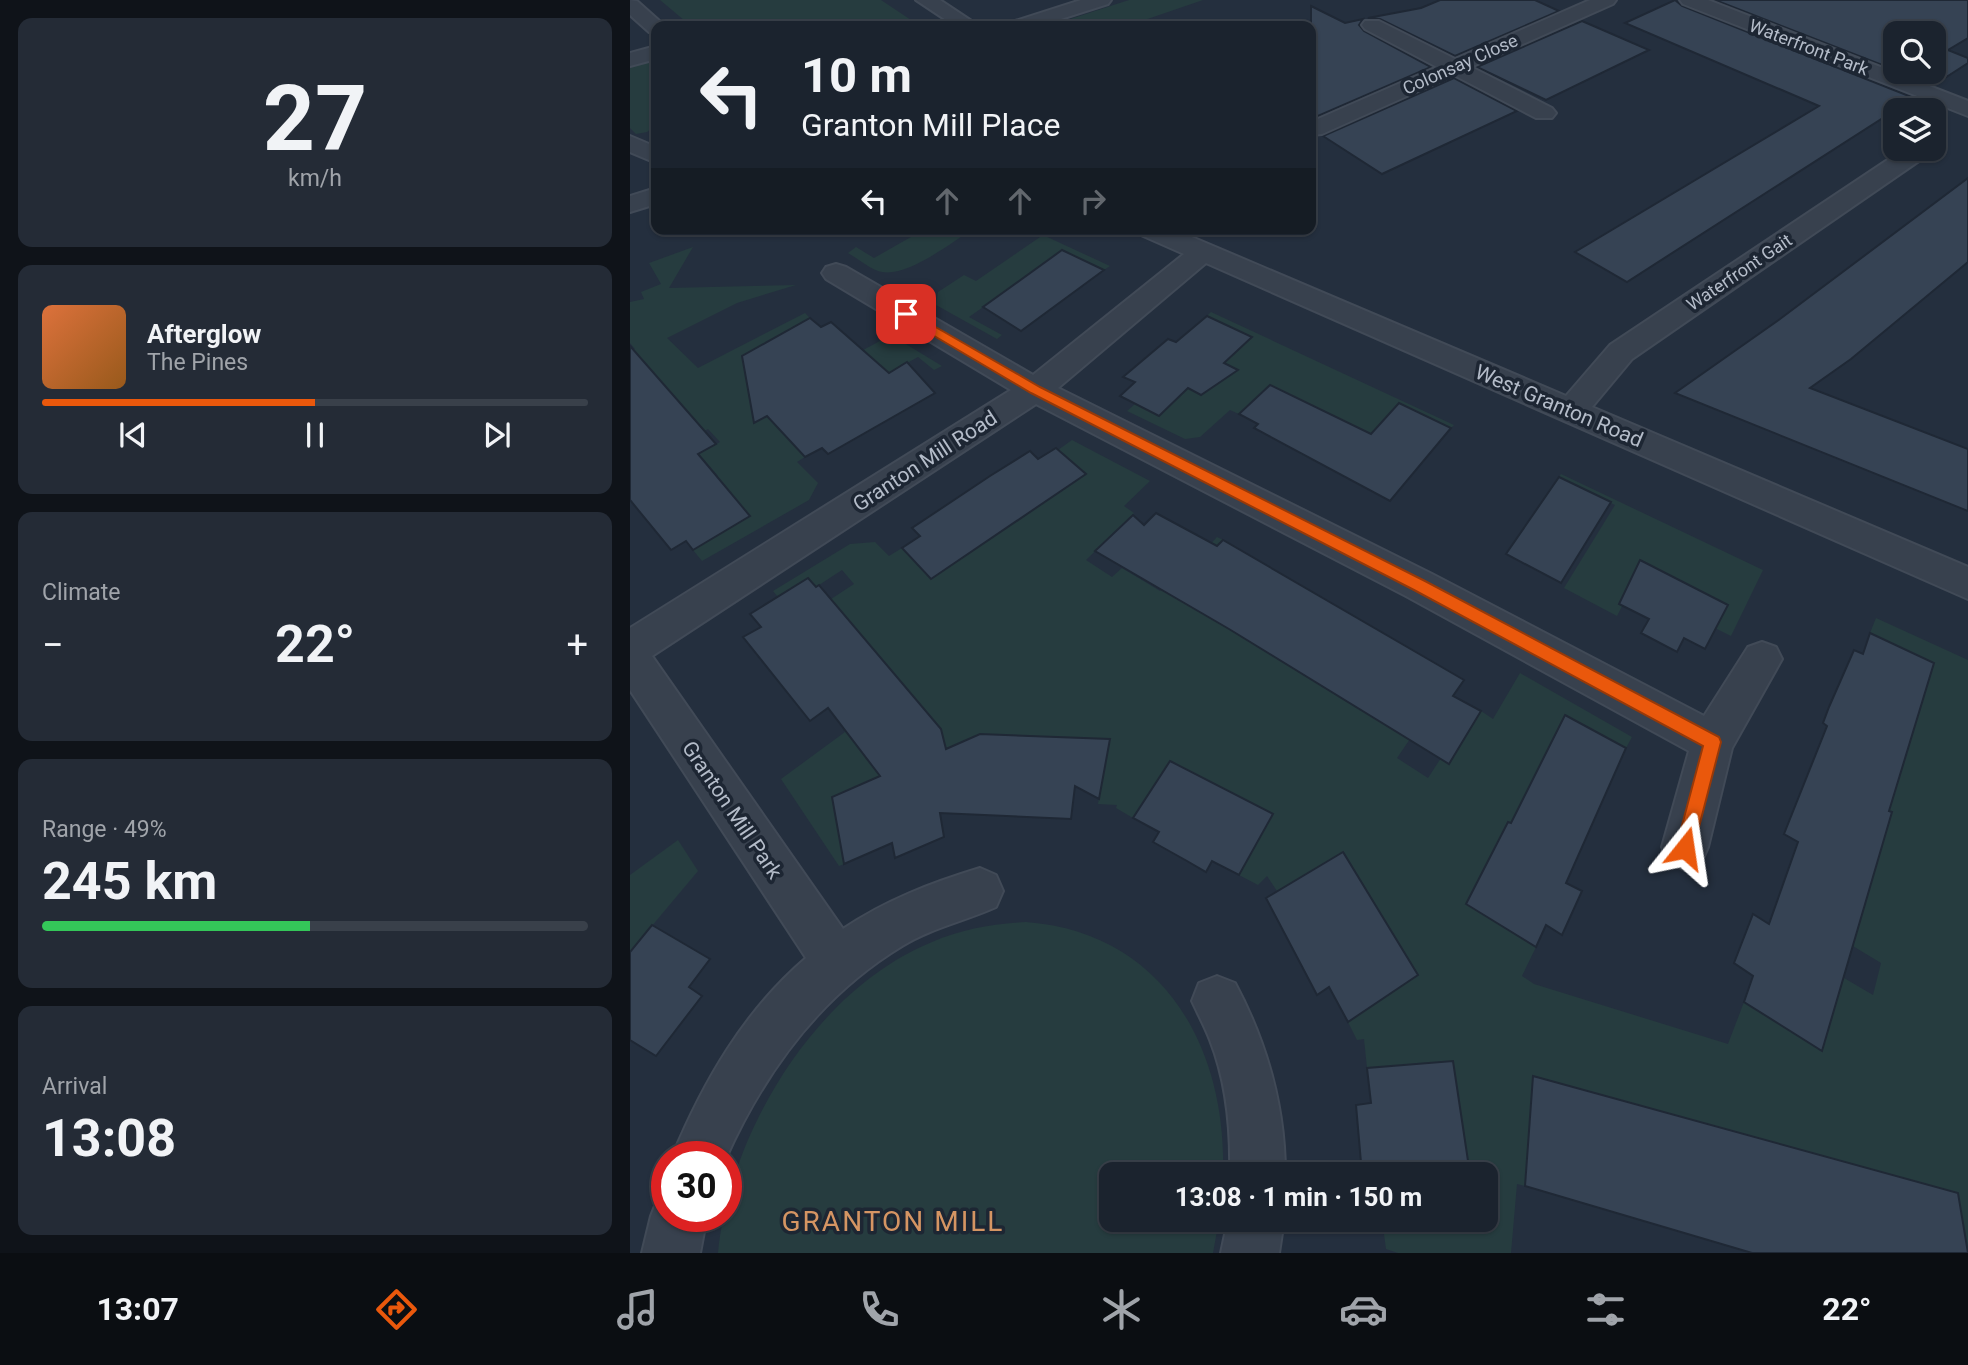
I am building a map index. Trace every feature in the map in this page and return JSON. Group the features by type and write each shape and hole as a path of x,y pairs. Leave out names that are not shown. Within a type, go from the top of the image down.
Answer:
{"street":[{"path":"926,0 961,21"},
{"path":"1036,21 1101,0"},
{"name":"Colonsay Close","path":"1316,128 1606,0"},
{"name":"Waterfront Park","path":"1690,0 1964,117"},
{"path":"630,5 651,24"},
{"path":"1372,24 1544,113"},
{"path":"630,60 651,54"},
{"path":"630,143 651,154"},
{"name":"Waterfront Gait","path":"1572,411 1594,380 1621,352 1902,161"},
{"path":"630,173 651,166"},
{"path":"630,204 651,198"},
{"name":"West Granton Road","path":"1165,235 1968,584"},
{"name":"Granton Mill Road","path":"630,649 806,539 1035,390 1205,251"},
{"path":"836,273 1035,390 1419,585 1712,742"},
{"name":"Granton Mill Park","path":"630,657 836,961"},
{"path":"1685,848 1712,742 1762,659"},
{"path":"706,1141 730,1090 764,1037 785,1011 836,961 894,923 932,905 980,891"},
{"path":"1217,1002 1235,1037 1247,1076 1255,1114 1257,1162"},
{"path":"671,1253 676,1232"},
{"path":"1250,1253 1254,1232"}],"green space":[{"path":"660,0 881,0 912,21 685,21"},
{"path":"1129,0 1203,0 1142,21 1064,21"},
{"path":"651,58 651,129 636,134 630,128 630,64"},
{"path":"914,235 964,235 917,264 893,272 878,271 848,253 856,247 874,258"},
{"path":"1043,235 1110,266 1104,270 1062,250 1018,282 1059,303 1057,305 1013,286 969,317 1002,335 997,339 936,305 938,292 964,275 976,281"},
{"path":"693,247 669,288 796,285 737,303 667,338 698,368 805,313 810,318 765,342 854,355 891,335 942,366 934,370 918,357 854,392 805,457 797,462 818,483 809,500 702,561 693,550 750,516 663,507 718,476 699,454 720,442 708,429 686,440 688,412 677,399 659,408 630,351 635,349 630,343 630,302 644,299 641,292 661,284 649,263"},
{"path":"1211,312 1454,425 1451,428 1399,403 1337,472 1300,454 1305,448 1272,386 1241,415 1230,410 1200,437 1185,439 1127,411 1135,404 1159,415 1202,375 1155,349 1203,372 1251,337 1207,316"},
{"path":"1072,440 1150,481 1124,506 1134,513 1086,560 1112,577 1122,568 1160,591 1198,550 1203,552 1217,537 1223,540 1172,595 1260,648 1313,615 1278,659 1358,709 1392,661 1410,739 1397,758 1428,778 1441,758 1449,763 1481,711 1493,719 1520,673 1632,737 1626,748 1565,715 1529,787 1592,824 1467,904 1536,947 1522,976 1534,984 1728,1044 1744,1002 1821,1051 1844,978 1873,995 1881,963 1780,902 1789,866 1863,908 1892,813 1866,799 1903,764 1934,664 1870,633 1876,618 1968,660 1968,1253 1958,1193 1534,1076 1525,1186 1517,1184 1511,1253 1398,1253 1386,1249 1384,1232 1498,1232 1498,1162 1468,1162 1453,1061 1367,1068 1364,1039 1357,1040 1348,1022 1418,975 1344,852 1277,891 1267,876 1258,885 1239,875 1273,813 1170,761 1133,818 1116,808 1117,805 1098,804 1110,739 977,736 946,749 940,727 913,739 919,760 832,797 844,864 839,866 781,779 845,732 841,725 900,683 828,601 854,584 842,570 816,587 808,578 778,597 773,591 850,544 875,542 889,556 902,548 931,579 1086,475 1058,450"},
{"path":"1561,474 1763,570 1731,636 1715,628 1727,604 1655,568 1630,610 1622,606 1617,616 1564,588 1615,505 1559,477"},
{"path":"678,840 698,871 630,952 630,875"},
{"path":"1026,922 1074,930 1115,948 1149,972 1177,1004 1198,1041 1213,1082 1221,1127 1222,1162 1099,1162 1099,1232 1217,1232 1213,1253 718,1253 722,1232 742,1232 742,1155 760,1114 786,1070 816,1030 851,994 890,964 932,942 978,928"}],"building":[{"path":"1440,0 1535,0 1559,11 1455,56 1380,19 1368,18 1421,8"},
{"path":"1675,0 1682,6 1914,98 1883,98 1883,118 1627,282 1575,252 1819,106 1625,23"},
{"path":"1715,0 1968,0 1968,38 1948,50 1968,58 1968,63 1946,77 1946,21 1883,21 1883,65"},
{"path":"1311,6 1345,23 1363,19 1359,25 1364,31 1431,67 1316,117 1316,21 1311,21"},
{"path":"1582,21 1649,50 1546,100 1477,67"},
{"path":"1454,78 1517,111 1382,174 1323,136"},
{"path":"1968,178 1968,262 1851,359 1810,388 1968,449 1968,511 1675,393 1780,319"},
{"path":"1062,250 1104,270 1021,331 983,307"},
{"path":"1207,316 1252,337 1224,363 1238,370 1201,395 1188,388 1159,416 1120,396 1135,382 1123,377 1168,339 1176,342"},
{"path":"810,318 821,327 831,322 889,373 907,362 935,393 828,454 822,448 805,457 767,416 754,423 742,356"},
{"path":"630,346 716,444 698,454 750,516 693,550 686,541 671,550 630,500"},
{"path":"1270,385 1371,434 1399,403 1451,428 1390,501 1254,428 1258,424 1239,414"},
{"path":"1056,448 1086,474 931,579 902,548 920,536 912,528 990,476 1030,451 1038,459"},
{"path":"1559,477 1611,502 1561,583 1506,554"},
{"path":"1156,513 1217,546 1223,540 1464,680 1453,696 1481,711 1449,764 1229,629 1095,551 1133,515 1144,525"},
{"path":"1640,560 1728,605 1705,649 1684,638 1677,652 1641,633 1649,619 1619,604"},
{"path":"808,578 816,587 819,585 941,729 946,749 980,734 1110,739 1099,799 1075,786 1071,819 940,813 944,837 895,858 892,843 844,864 832,797 880,776 828,708 810,721 743,637 761,627 750,614"},
{"path":"1870,633 1934,663 1889,811 1892,812 1822,1051 1744,1002 1753,976 1734,963 1753,914 1769,924 1798,842 1784,834 1827,726 1823,723 1829,707 1854,650 1863,654"},
{"path":"1565,715 1626,748 1566,883 1582,891 1562,935 1546,925 1536,947 1466,904 1508,822 1511,823"},
{"path":"1170,761 1273,814 1239,875 1212,861 1206,872 1153,842 1159,832 1133,818"},
{"path":"1343,852 1418,975 1348,1022 1329,987 1317,995 1266,898"},
{"path":"652,925 710,959 689,987 702,996 656,1056 630,1040 630,952"},
{"path":"1453,1061 1468,1162 1361,1162 1356,1105 1371,1103 1367,1068"},
{"path":"1533,1076 1958,1193 1968,1253 1752,1253 1525,1186"}],"district":[{"name":"GRANTON MILL","path":"893,1221"}],"route":[{"path":"906,314 1035,390 1419,585 1712,742 1685,848"}]}
